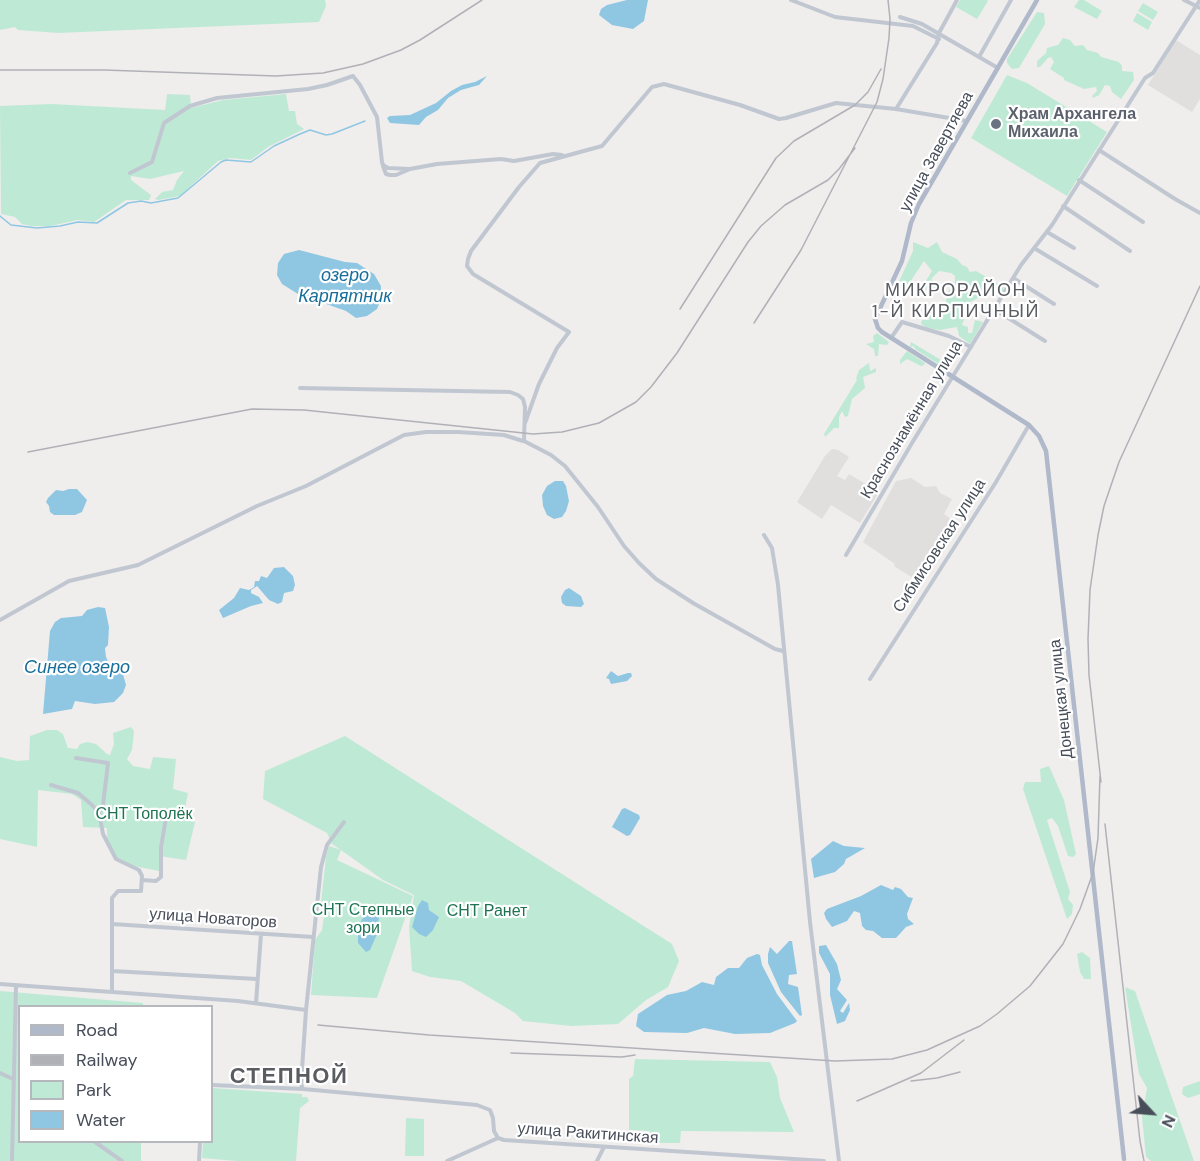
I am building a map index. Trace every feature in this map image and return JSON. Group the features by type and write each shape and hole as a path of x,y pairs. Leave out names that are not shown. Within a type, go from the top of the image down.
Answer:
{"main road":[{"name":"улица Завертяева","path":"876,323 877,314 902,261 915,213 1034,1"},
{"name":"Донецкая улица","path":"876,323 882,332 1029,426 1043,444 1049,466 1124,1160"}],"street":[{"path":"792,0 835,17 913,26 939,36 998,68"},
{"path":"896,109 939,36 957,0"},
{"path":"979,57 1011,0"},
{"path":"1184,0 1198,8"},
{"name":"Краснознамённая улица","path":"846,555 1013,278 1047,232 1145,78 1153,73 1198,8 1200,0"},
{"path":"900,17 919,22 939,36"},
{"path":"130,173 152,162 164,123 190,106 217,98 308,89 353,76 377,117 383,165 410,169 437,164 501,159 514,161 553,154 565,156"},
{"path":"525,423 539,384 569,332 473,274 467,266 471,251 540,163 594,150 610,140 652,87 664,84 783,119 836,103 896,109 968,121"},
{"path":"1099,150 1174,199 1200,213"},
{"path":"1079,180 1143,222"},
{"path":"1064,206 1130,251"},
{"path":"1047,232 1074,249"},
{"path":"1034,248 1097,286"},
{"path":"1013,278 1054,304"},
{"path":"994,309 1046,341"},
{"path":"891,338 902,322 949,336 971,347"},
{"path":"300,388 510,392 522,399 525,407 524,441"},
{"name":"Сибмисовская улица","path":"870,679 996,482 1029,426"},
{"path":"0,620 69,581 138,565 257,506 306,486 404,435 458,432 504,435 524,441 551,455 565,466 584,488 624,546 656,579 729,624 775,650 783,651"},
{"path":"764,536 772,548 775,560 812,939 839,1161"},
{"path":"76,758 108,763 103,805 99,813"},
{"path":"51,785 68,789 84,797 99,813 103,834 116,860 138,870 142,880 142,889 139,892 117,891 113,895 112,992"},
{"path":"142,880 156,881 161,877 161,847 166,818"},
{"path":"303,1089 301,1084 306,1010 323,855 327,845 344,822"},
{"name":"улица Новаторов","path":"112,924 313,937"},
{"path":"256,1003 261,933"},
{"path":"112,972 257,979"},
{"path":"0,984 256,1003 306,1010"},
{"path":"12,1161 16,985"},
{"path":"0,1073 18,1085"},
{"name":"улица Ракитинская","path":"213,1085 303,1089 483,1106 492,1113 494,1131 498,1138 504,1140 824,1161"},
{"path":"447,1161 498,1138"},
{"path":"96,1143 122,1161"},
{"path":"199,1161 200,1143"},
{"path":"597,1161 604,1147"}],"shaded area":[{"path":"1176,40 1200,55 1200,99 1192,112 1148,85"},
{"path":"832,449 849,457 837,476 845,480 849,474 879,492 860,523 831,505 822,519 797,502 825,456"},
{"path":"911,478 925,487 936,486 940,493 952,499 944,514 956,523 921,583 863,542 896,481"}],"green space":[{"path":"0,0 325,0 326,6 319,22 58,33 18,30 15,27 0,30"},
{"path":"960,0 988,1 977,19 956,7"},
{"path":"1079,0 1084,0 1102,11 1097,19 1074,7"},
{"path":"1143,3 1158,12 1153,20 1138,11"},
{"path":"1037,12 1044,13 1045,24 1019,68 1012,69 1007,59"},
{"path":"1137,13 1152,22 1148,30 1133,21"},
{"path":"1063,38 1070,40 1075,46 1083,45 1087,50 1098,53 1101,57 1119,62 1122,71 1133,72 1134,80 1121,99 1112,92 1110,86 1105,85 1099,95 1093,98 1092,96 1097,91 1096,87 1084,89 1064,80 1050,69 1054,62 1051,57 1037,67 1037,61 1046,53 1047,48 1058,45"},
{"path":"1007,75 1027,83 1107,132 1067,196 971,138"},
{"path":"167,94 190,95 191,108 223,100 286,94 289,111 295,111 297,124 304,129 268,147 251,160 230,158 218,161 180,196 155,199 162,192 173,190 184,171 150,179 131,176 131,180 151,195 149,200 126,200 94,222 78,220 50,226 31,226 22,224 15,217 1,214 0,106 52,104 165,110"},
{"path":"913,242 928,248 937,242 942,252 957,259 970,272 976,271 1004,287 998,296 994,290 985,288 980,297 966,304 967,312 962,325 968,327 968,333 972,333 975,320 983,322 970,344 959,336 957,327 940,330 927,328 921,324 922,320 930,320 923,314 923,308 942,306 946,302 947,294 955,281 955,276 951,273 939,271 931,279 939,284 938,287 934,289 927,287 923,295 918,298 917,295 932,271 924,261 906,288 903,287 898,293 898,302 894,303 891,299 913,251"},
{"path":"877,333 889,342 887,345 879,344 878,356 875,356 874,349 866,344 874,342 873,336"},
{"path":"911,342 951,368 946,369 915,349 914,346 910,347"},
{"path":"907,351 925,363 924,365 921,366 907,359 900,364 900,360"},
{"path":"869,363 870,371 876,368 876,372 863,377 865,388 852,399 848,416 845,417 842,411 839,417 839,428 834,428 825,437 824,434 857,380 859,370"},
{"name":"СНТ Тополёк","path":"131,727 134,731 132,750 127,759 133,766 150,769 153,757 176,759 173,789 188,793 183,819 195,822 186,860 159,856 159,871 134,866 117,859 107,840 107,828 83,827 81,800 72,794 38,790 37,847 0,839 0,757 17,761 29,760 30,736 47,730 57,730 63,734 68,748 77,749 80,744 87,742 96,744 110,755 114,744 113,733"},
{"name":"СНТ Ранет","path":"345,736 672,944 679,961 668,987 646,1000 618,1024 571,1026 523,1021 515,1013 461,981 430,977 412,971 409,927 414,895 383,880 332,844 327,833 263,799 265,771"},
{"path":"1049,766 1064,800 1076,854 1073,857 1068,856 1058,826 1052,818 1047,820 1070,892 1068,899 1073,905 1072,914 1067,919 1023,789 1025,782 1041,782 1040,769"},
{"name":"СНТ Степные зори","path":"329,846 341,850 337,860 413,896 377,998 311,995 315,940 322,930 324,916 320,912 326,857"},
{"path":"1082,952 1090,958 1091,979 1084,979 1080,972 1077,954"},
{"path":"1125,987 1135,991 1194,1161 1151,1161 1146,1157 1142,1117 1147,1088 1139,1074"},
{"path":"0,991 143,1003 143,1005 18,1005 18,1143 141,1143 141,1161 0,1161"},
{"path":"635,1059 770,1062 777,1077 780,1098 794,1132 681,1131 680,1143 650,1143 650,1131 629,1130 629,1079 633,1076"},
{"path":"1200,1081 1200,1094 1188,1098 1182,1094 1183,1087"},
{"path":"213,1088 302,1094 302,1097 307,1097 309,1101 300,1108 296,1161 236,1161 202,1158 203,1143 213,1143"},
{"path":"406,1118 424,1119 424,1156 405,1156"}],"water":[{"path":"627,0 648,0 644,21 633,29 612,25 599,15 601,9 607,5"},
{"path":"487,76 479,85 461,90 448,98 438,110 426,117 419,125 390,123 387,118 410,115 436,103 462,85"},
{"name":"озеро Карпятник","path":"299,250 357,263 374,274 381,286 381,299 377,309 367,316 356,318 346,311 298,294 282,284 277,275 278,263 284,254"},
{"path":"555,481 563,481 569,501 562,517 554,519 547,515 542,495 547,486"},
{"path":"77,489 87,500 82,512 75,515 54,515 50,512 46,502 48,498 56,490"},
{"path":"284,567 293,576 295,585 293,591 284,593 282,602 278,604 269,600 257,586 251,590 251,593 259,597 263,603 223,618 219,610 234,598 240,588 249,590 254,587 255,581 259,581 261,576 267,578 274,568"},
{"path":"569,588 581,596 584,604 581,607 566,606 562,603 561,597"},
{"name":"Синее озеро","path":"105,608 109,627 108,645 105,648 106,657 109,663 121,667 126,685 123,693 114,702 95,704 75,701 72,709 43,714 50,631 55,622 61,618 82,616 87,610"},
{"path":"611,671 618,676 631,673 632,676 627,681 611,684 606,678"},
{"path":"625,808 639,815 640,818 630,835 627,836 612,827 622,809"},
{"path":"833,841 844,846 865,848 846,859 835,872 814,878 811,859"},
{"path":"881,885 893,890 895,887 901,889 908,897 913,898 907,914 908,919 914,924 906,927 896,938 882,938 873,931 866,930 862,926 860,913 854,911 847,921 832,927 826,919 824,913 827,909 861,896"},
{"path":"422,900 428,903 429,910 439,917 433,930 426,937 412,927"},
{"path":"372,911 379,916 378,932 370,950 366,952 358,943 358,929 362,919"},
{"path":"789,941 792,941 797,974 789,975 788,984 798,987 802,1015 800,1016 781,992 768,963 770,947 777,954"},
{"path":"826,945 837,964 841,980 837,989 847,1000 840,1011 843,1013 849,1003 850,1010 845,1021 837,1024 830,995 830,974 819,953 819,946"},
{"path":"760,955 762,965 777,994 797,1021 795,1023 770,1033 735,1034 704,1028 687,1033 644,1032 636,1026 638,1014 667,995 686,991 702,982 714,985 716,977 728,968 739,968 747,958"}],"waterway":[{"path":"0,216 11,225 37,228 78,222 97,223 128,203 141,201 151,203 178,198 226,160 251,162 274,146 310,130 326,135 365,121"}],"railway":[{"path":"0,70 104,70 276,76 323,73 363,64 401,50 482,0"},
{"path":"754,323 801,250 877,102 889,38 888,0"},
{"path":"680,309 776,158 794,141 855,105 868,92 881,69"},
{"path":"28,452 252,409 304,410 533,434 562,432 599,423 636,402 651,387 677,353 748,242 761,226 785,205 828,180 855,148"},
{"path":"1101,782 1089,675 1088,639 1090,590 1098,535 1104,506 1119,462 1200,286"},
{"path":"318,1025 429,1035 835,1061 892,1059 927,1050 980,1026 997,1014 1030,986 1063,944 1080,909 1093,873 1098,838 1100,776"},
{"path":"1105,824 1144,1161"},
{"path":"857,1101 921,1073 964,1040"},
{"path":"511,1053 622,1057 635,1055"},
{"path":"911,1081 960,1072"}],"place":[{"name":"Храм Архангела Михаила","path":"996,124"}],"district":[{"name":"МИКРОРАЙОН 1-Й КИРПИЧНЫЙ","path":"956,301"},
{"name":"СТЕПНОЙ","path":"289,1077"}]}
